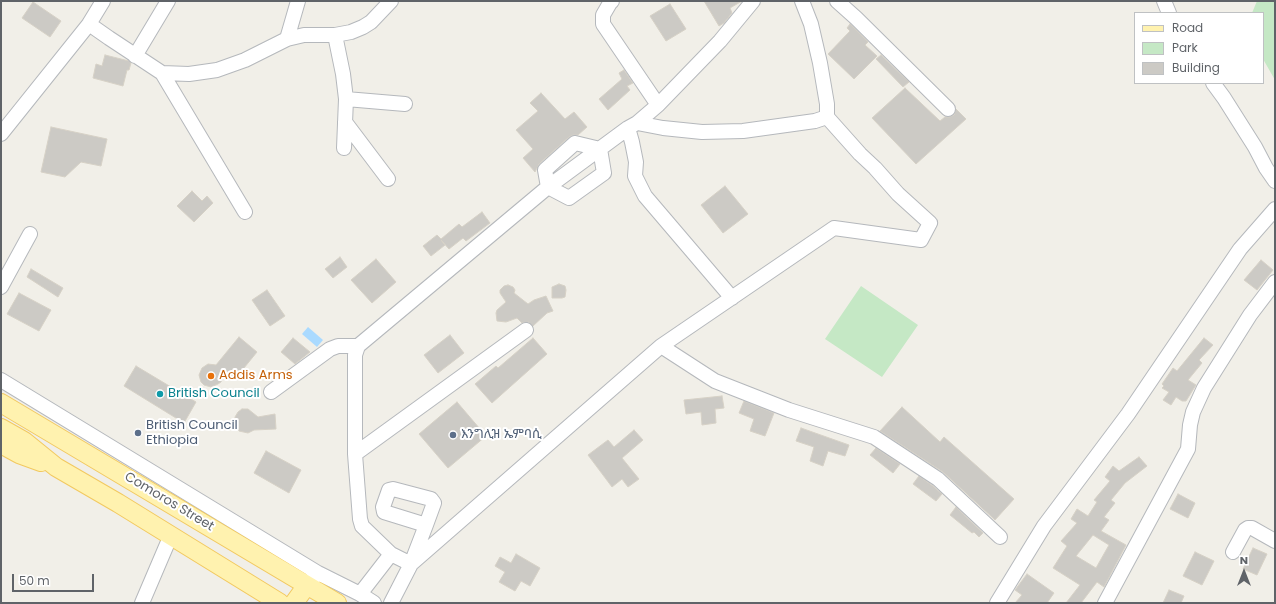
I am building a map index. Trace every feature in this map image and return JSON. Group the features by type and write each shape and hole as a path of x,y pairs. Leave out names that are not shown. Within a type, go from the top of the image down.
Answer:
{"main road":[{"name":"Comoros Street","path":"1,403 320,592"},
{"name":"Comoros Street","path":"1,428 24,442 56,467 118,503 280,603"},
{"path":"1,444 19,454 56,467"},
{"path":"294,603 320,592"}],"street":[{"path":"1,134 89,24 103,1"},
{"path":"135,56 168,1"},
{"path":"287,39 298,1"},
{"path":"162,73 189,74 217,70 245,60 287,39 304,35 335,35 351,32 371,22 391,1"},
{"path":"612,1 602,15 603,24 658,105"},
{"path":"411,564 391,554 362,526 360,519 355,454 355,355 358,346 548,188 658,105 720,41 752,1"},
{"path":"411,564 660,346 834,228 921,240 930,223 898,194 875,168 860,154 828,116 820,63 811,24 802,1"},
{"path":"837,1 948,109"},
{"path":"1164,1 1169,12"},
{"path":"89,24 162,73 245,212"},
{"path":"335,35 343,74 346,99 344,148"},
{"path":"1215,84 1275,181"},
{"path":"346,99 405,104"},
{"path":"632,126 702,132 743,132 815,121 828,116"},
{"path":"345,122 388,179"},
{"path":"632,126 632,142 636,162 635,176 645,196 732,298"},
{"path":"548,188 545,170 575,143 600,149"},
{"path":"548,188 569,198 604,172 600,149"},
{"path":"997,603 1044,526 1128,414 1240,249 1275,208"},
{"path":"1,287 30,234"},
{"path":"1105,603 1188,449 1190,425 1193,412 1204,388 1250,315 1275,282"},
{"path":"355,454 526,330"},
{"path":"271,392 330,349 338,346 358,346"},
{"path":"660,346 716,382 788,410 874,438 938,479 1000,537"},
{"path":"1,380 320,592 360,594 374,603"},
{"path":"391,603 411,564 426,525"},
{"path":"1233,552 1245,530 1248,528 1252,528 1275,541"},
{"path":"142,603 170,535"},
{"path":"360,594 391,554"}],"green space":[{"path":"1257,1 1275,1 1275,80 1264,61 1264,12 1252,12"},
{"path":"861,286 918,325 882,377 825,339"}],"water":[{"path":"308,327 323,340 317,347 302,334"}],"building":[{"path":"704,1 742,1 730,8 732,13 724,23 719,26"},
{"path":"33,2 61,21 50,37 22,18"},
{"path":"670,4 686,29 666,41 650,16"},
{"path":"850,24 868,42 865,45 877,56 854,79 828,54 850,31 847,28"},
{"path":"105,55 129,61 131,63 129,70 127,70 123,86 93,78 96,64 102,66"},
{"path":"881,55 909,82 903,87 876,59"},
{"path":"624,70 633,83 627,86 630,90 608,110 599,99 622,79 619,73"},
{"path":"905,88 940,121 945,117 954,115 956,109 966,119 916,164 872,118"},
{"path":"541,93 565,119 574,112 587,127 578,135 569,137 539,164 535,172 523,158 533,149 516,130 538,111 530,103"},
{"path":"51,127 107,139 101,166 81,162 65,177 41,172"},
{"path":"725,186 748,214 723,233 701,205"},
{"path":"192,191 202,201 207,196 213,203 194,222 177,206"},
{"path":"482,212 490,223 466,241 463,238 449,249 441,240 445,245 431,256 423,246 437,235 441,239 459,224 462,227"},
{"path":"340,257 347,267 333,278 325,269"},
{"path":"376,259 396,282 372,303 351,280"},
{"path":"1261,260 1273,270 1257,290 1244,280"},
{"path":"31,269 63,288 58,297 27,277"},
{"path":"559,284 565,286 565,297 552,298 552,287"},
{"path":"508,285 513,287 515,290 514,293 528,304 534,300 546,296 553,311 547,313 533,326 529,322 522,323 517,318 506,322 497,321 497,310 506,302 500,293 500,290 504,286"},
{"path":"267,290 285,316 270,326 252,300"},
{"path":"19,293 51,310 39,331 7,314"},
{"path":"450,335 464,353 438,373 424,355"},
{"path":"239,337 257,352 235,379 225,371 221,382 218,384 211,387 204,385 201,382 199,375 202,368 208,364 216,365"},
{"path":"293,338 310,352 295,364 281,352"},
{"path":"533,338 547,354 492,403 475,384 496,366 498,368"},
{"path":"1204,338 1213,345 1199,360 1202,363 1188,380 1196,385 1186,401 1182,401 1176,397 1171,405 1163,400 1169,392 1162,388 1164,386 1162,384 1173,368 1177,371"},
{"name":"British Council","path":"136,366 196,402 184,423 124,386"},
{"path":"722,396 724,408 715,409 716,423 702,425 701,412 686,414 684,400"},
{"path":"744,401 774,413 765,436 750,431 754,419 739,413"},
{"name":"እንግሊዝ ኤምባሲ","path":"457,402 486,436 448,468 419,434"},
{"path":"902,407 940,442 944,437 1014,499 995,520 943,472 880,431"},
{"path":"242,409 248,409 258,417 275,414 276,429 254,430 248,433 239,431 236,427 235,417"},
{"path":"801,428 849,445 845,456 828,451 823,466 810,461 814,447 796,441"},
{"path":"634,430 643,440 622,458 639,479 628,487 622,479 612,487 588,455 608,440 614,447"},
{"path":"876,448 900,464 893,473 870,455"},
{"path":"266,451 301,470 289,493 254,473"},
{"path":"1139,457 1147,466 1125,483 1111,500 1115,503 1104,517 1109,520 1101,531 1126,545 1104,587 1097,582 1081,603 1066,603 1080,585 1053,568 1067,546 1061,541 1077,523 1071,519 1077,509 1088,516 1097,502 1094,500 1110,481 1105,477 1113,466 1119,471","holes":["1093,535 1109,545 1096,568 1076,556"]},
{"path":"919,476 942,494 936,501 913,484"},
{"path":"1178,494 1195,503 1188,518 1170,509"},
{"path":"956,507 983,533 979,537 950,515"},
{"path":"1253,548 1267,554 1257,575 1243,569"},
{"path":"1195,552 1214,561 1202,585 1183,576"},
{"path":"516,554 540,568 530,586 521,581 515,591 499,582 505,572 495,566 500,557 511,563"},
{"path":"1027,574 1054,593 1047,603 1015,603 1022,595 1015,590"},
{"path":"1169,590 1184,596 1181,603 1163,603"}],"place":[{"name":"Addis Arms","path":"211,376"},
{"name":"British Council","path":"160,394"},
{"name":"British Council Ethiopia","path":"138,433"},
{"name":"እንግሊዝ ኤምባሲ","path":"453,435"}]}
